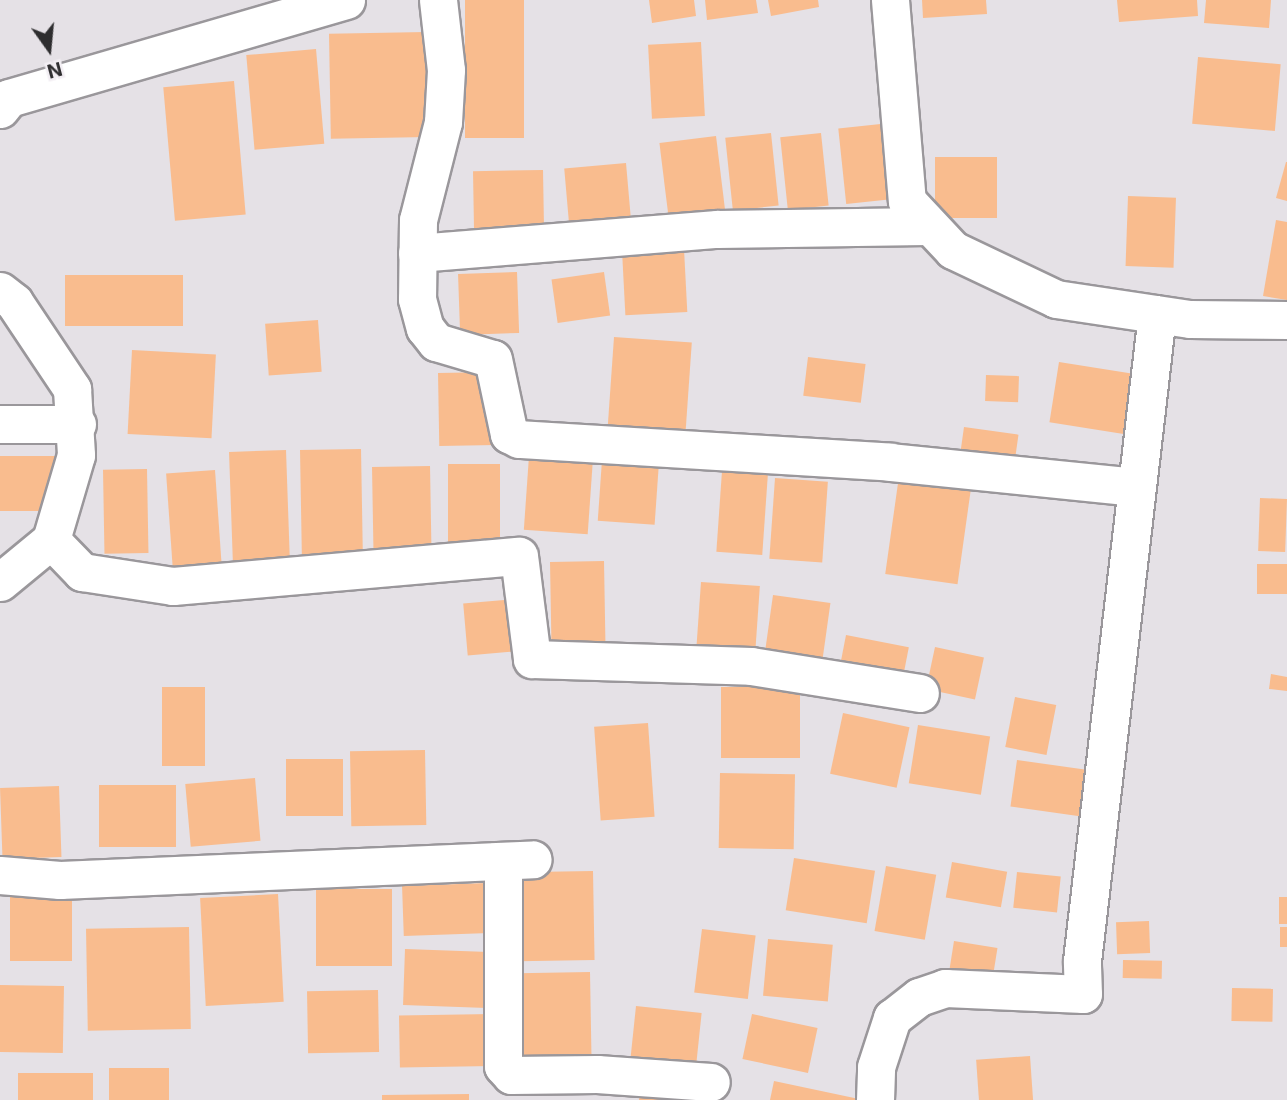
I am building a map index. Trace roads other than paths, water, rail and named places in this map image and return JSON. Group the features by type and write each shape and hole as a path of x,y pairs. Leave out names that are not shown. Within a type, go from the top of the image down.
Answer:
{"street":[{"path":"0,110 9,98 346,0"},
{"path":"438,0 446,70 443,122 418,219 417,299 425,328 436,342 494,359 507,428 519,439 890,462 1135,487"},
{"path":"890,0 907,201 953,250 1056,299 1190,319 1287,320"},
{"path":"418,253 717,229 929,226"},
{"path":"0,291 14,302 72,388 77,424 76,455 51,540 0,582"},
{"path":"875,1100 876,1067 892,1018 919,997 946,988 1083,994 1082,961 1157,314"},
{"path":"0,424 77,424"},
{"path":"51,540 82,572 173,586 519,556 532,659 751,666 920,693"},
{"path":"0,874 60,880 518,861 503,1066 511,1075 597,1074 711,1082"}]}
